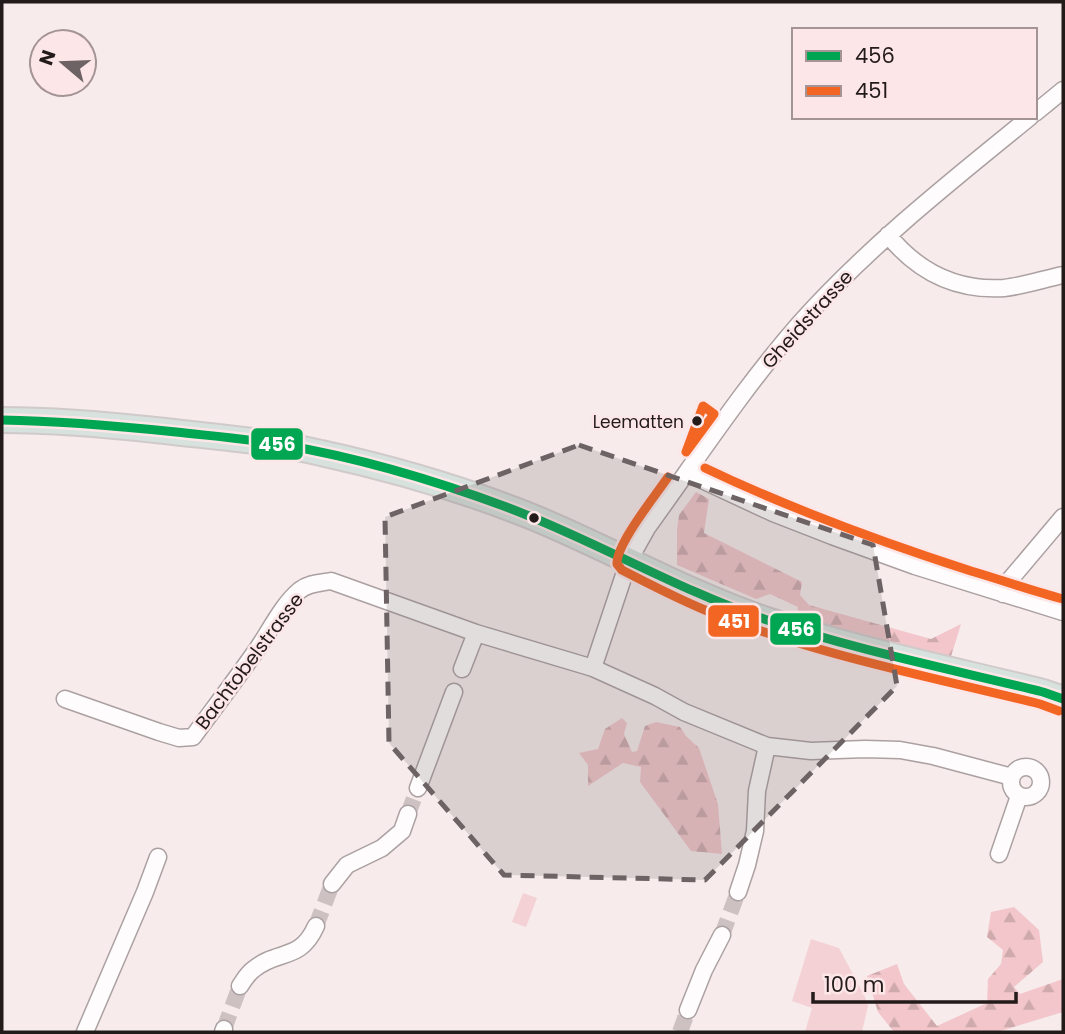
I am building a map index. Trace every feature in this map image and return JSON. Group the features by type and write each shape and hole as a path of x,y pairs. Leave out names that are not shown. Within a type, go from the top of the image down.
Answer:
{"main road":[{"path":"2,421 122,426 320,452 466,492 534,518 684,587 765,619 1063,699"}],"street":[{"path":"1037,111 1063,90"},
{"name":"Gheidstrasse","path":"629,560 647,528 763,366 801,323 844,276 888,235 1028,119"},
{"path":"888,235 914,262 953,283 1006,288 1063,275"},
{"path":"687,473 795,522 915,566 1063,612"},
{"path":"1003,594 1008,582 1063,517"},
{"path":"593,668 629,560"},
{"name":"Bachtobelstrasse","path":"65,699 179,738 193,737 298,592 314,584 331,581 476,633 593,668 684,712 766,746 811,751 900,750 1012,777 1019,769 1028,768 1037,772 1040,786 1034,794 1019,796"},
{"path":"462,669 476,633"},
{"path":"418,788 454,691"},
{"path":"738,892 755,831 757,791 766,746"},
{"path":"999,854 1019,796 1013,790 1012,777"},
{"path":"332,884 347,865 382,848 402,831 408,814"},
{"path":"85,1032 158,856"},
{"path":"240,986 253,969 265,961 294,952 310,938 316,926"},
{"path":"688,1010 722,935"}],"highlighted area":[{"path":"579,445 873,545 897,686 705,880 504,875 389,743 385,517"}],"green space":[{"path":"696,492 709,499 704,533 802,582 800,595 809,605 931,639 961,624 949,663 797,615 798,607 770,594 756,599 677,565 679,515"},
{"path":"622,718 627,723 624,734 632,752 637,751 645,726 656,722 680,727 699,748 718,804 722,854 691,851 640,782 641,767 623,763 588,786 588,765 579,753 598,749 605,729"},
{"path":"1014,907 1039,930 1043,962 1014,987 1020,994 1063,979 1063,1012 997,1032 894,1032 878,1012 867,976 897,964 904,984 937,1026 987,1003 988,979 1001,964 1003,950 987,937 991,912"}],"shaded area":[{"path":"523,893 537,898 526,927 512,922"},
{"path":"811,939 839,948 868,1006 862,1032 805,1032 812,1008 792,1001"}],"tunnel":[{"path":"408,814 418,788"},
{"path":"316,926 332,884"},
{"path":"722,935 738,892"},
{"path":"224,1029 240,986"},
{"path":"680,1032 688,1010"}],"transit line":[{"name":"451","path":"703,406 714,414 686,452 703,406"},
{"name":"456","path":"2,420 111,426 244,439 313,450 370,464 509,508 699,594 764,619 868,650 1063,699"},
{"name":"451","path":"705,468 771,498 869,536 1063,599"},
{"name":"451","path":"668,477 623,544 617,564 622,570 673,596 745,626 828,652 1059,711"}],"place":[{"name":"Leematten","path":"697,421"}]}
